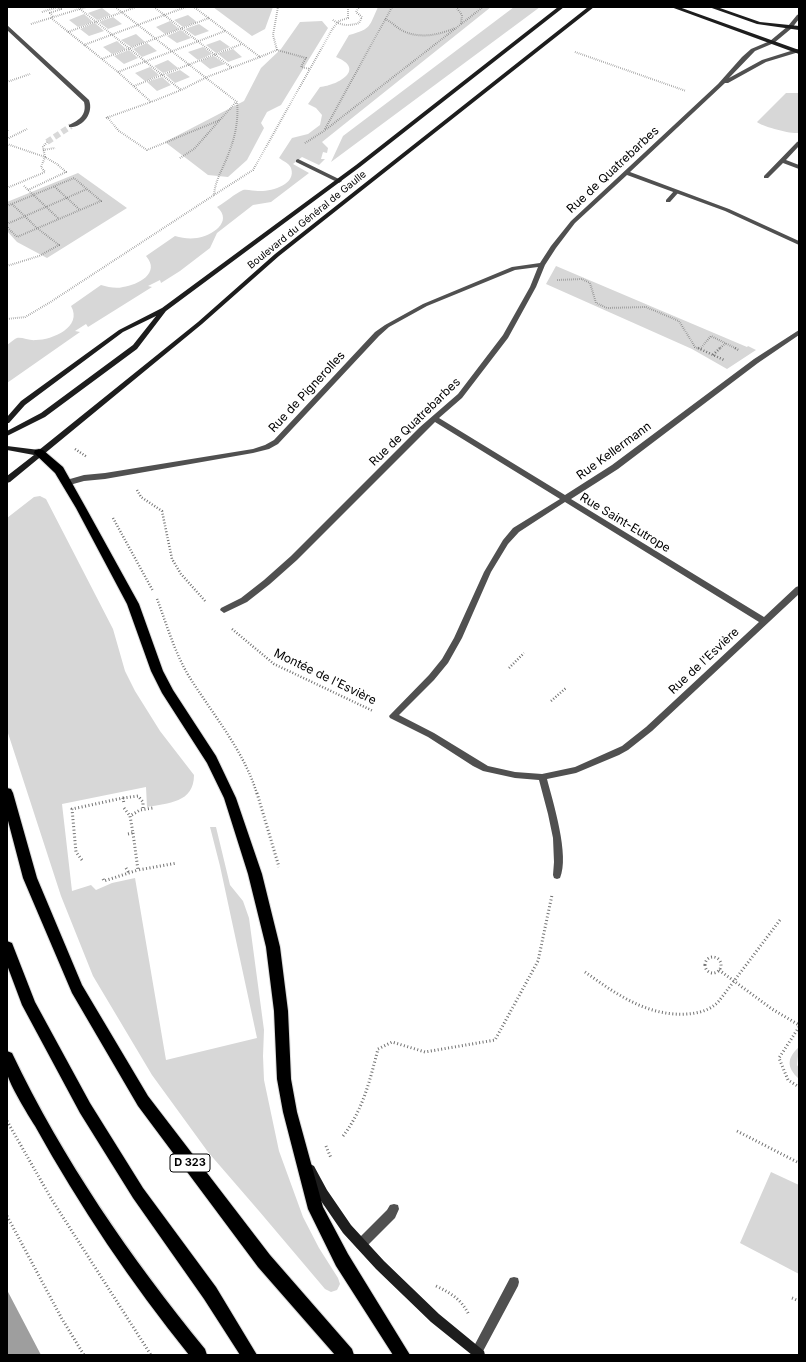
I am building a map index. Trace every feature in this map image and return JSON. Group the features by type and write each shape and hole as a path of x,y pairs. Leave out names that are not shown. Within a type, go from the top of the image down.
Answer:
{"highway":[{"path":"39,453 59,470 133,604 157,671 168,693 212,760 230,798 255,874 273,947 281,1011 284,1079 290,1112 316,1209 342,1260 402,1355"},
{"name":"D 323","path":"7,793 30,878 77,989 143,1101 264,1261 346,1355"},
{"path":"7,947 29,1005 84,1108 138,1193 210,1293 249,1355"},
{"path":"7,1058 39,1120 100,1220 167,1316 199,1355"}],"main road":[{"name":"Boulevard du Général de Gaulle","path":"7,421 23,403 121,331 164,309 339,181 561,7"},
{"name":"Boulevard du Général de Gaulle","path":"7,480 200,323 277,255 591,7"},
{"path":"674,7 798,51"},
{"path":"712,7 759,23 799,28"},
{"name":"Boulevard du Général de Gaulle","path":"7,434 42,415 135,347 164,309"},
{"path":"7,448 39,453"},
{"path":"301,1152 323,1194 347,1229 380,1265 435,1318 478,1354"}],"street":[{"name":"Rue de Quatrebarbes","path":"224,610 244,600 294,558 422,428 466,390 506,336 533,287 542,265 553,247 573,222 720,85 753,50 772,42 790,27 799,16"},
{"path":"9,29 86,101 89,111 81,122 71,126"},
{"name":"Rue de Quatrebarbes","path":"720,85 764,61 798,51"},
{"path":"766,177 799,143"},
{"path":"298,160 339,181"},
{"path":"782,160 799,166"},
{"path":"626,173 727,210 799,243"},
{"path":"668,200 676,192"},
{"name":"Rue de Pignerolles","path":"66,483 84,478 253,452 267,447 276,442 377,334 387,326 425,305 514,268 542,265"},
{"name":"Rue Kellermann","path":"393,716 446,661 495,559 510,536 520,527 615,468 756,361 799,332"},
{"name":"Rue Saint-Eutrope","path":"434,418 565,500 764,621"},
{"name":"Rue de l'Esvière","path":"393,716 431,735 486,769 515,775 542,777 576,770 624,748 649,729 799,589"},
{"path":"542,777 557,840 559,858 556,876"},
{"path":"361,1244 391,1214 394,1209"},
{"path":"478,1354 514,1282"}],"path":[{"path":"42,12 58,7 61,9 50,13 52,17 68,32 118,72 151,102"},
{"path":"9,29 86,7"},
{"path":"115,7 237,102 239,116 234,140 214,184 214,195"},
{"path":"68,32 136,7"},
{"path":"154,7 232,68"},
{"path":"84,45 186,7"},
{"path":"194,7 260,57"},
{"path":"277,50 273,34 278,7"},
{"path":"7,319 25,316 49,303 253,170 333,28 339,21 348,18 348,7"},
{"path":"333,20 337,24 348,26 359,23 362,17 356,12 359,7"},
{"path":"392,7 324,131 483,7"},
{"path":"456,7 462,18 461,25"},
{"path":"80,9 181,90"},
{"path":"102,59 209,18"},
{"path":"385,19 403,31 421,35 442,34 461,25"},
{"path":"118,72 225,31"},
{"path":"134,86 140,82 242,44"},
{"path":"81,122 107,117 151,102 181,90 206,77 277,50 306,58 301,67 310,69"},
{"path":"575,52 706,98"},
{"path":"180,158 194,149 237,102"},
{"path":"107,117 119,130 147,150 220,120"},
{"path":"7,139 27,130"},
{"path":"7,188 45,172 41,167 45,157 43,147 47,142"},
{"path":"7,144 45,157 57,164 66,172 28,190"},
{"path":"43,150 55,148"},
{"path":"7,206 74,178 101,201 17,236 7,225 88,190"},
{"path":"24,186 59,218"},
{"path":"54,187 80,210"},
{"path":"7,267 39,256 59,245 37,228 12,204"},
{"path":"555,280 582,280 590,283 596,303 607,308 646,307 679,321 695,347 714,355 726,343"},
{"path":"700,349 711,336 734,348"},
{"path":"124,473 142,497 162,511 172,559 181,574 206,602"},
{"name":"Montée de l'Esvière","path":"229,627 274,664 375,712 393,716"},
{"path":"509,668 524,653"},
{"path":"551,701 566,688"},
{"path":"82,860 76,852 72,809 138,796 143,802 143,809"},
{"path":"123,798 124,804"},
{"path":"124,808 130,816 138,870"},
{"path":"130,816 143,809 153,808"},
{"path":"128,834 133,833"},
{"path":"104,879 104,881 138,870 177,862"},
{"path":"126,868 129,873"},
{"path":"343,1136 352,1125 360,1109 378,1049 392,1042 425,1052 495,1040 538,961 556,876"},
{"path":"585,972 619,996 648,1010 679,1016 697,1013 714,1006 734,982 780,920"},
{"path":"714,956 718,958 722,962 722,967 719,970 717,973 712,974 707,972 704,968 705,960 714,956"},
{"path":"719,970 734,982 799,1026 779,1058 788,1080 799,1087"},
{"path":"7,1121 52,1200 151,1355"},
{"path":"737,1131 799,1163"},
{"path":"7,1216 62,1319 84,1355"},
{"path":"792,1298 799,1302"}],"shaded area":[{"path":"213,7 273,7 265,29 252,36"},
{"path":"378,7 491,7 322,142 328,148 327,153 323,152 321,159 325,159 319,165 302,157 293,164 309,173 271,202 253,205 217,233 210,248 180,271 161,283 160,280 148,286 152,287 88,327 86,324 75,331 80,332 7,383 7,345 13,340 17,338 34,340 50,338 64,331 73,320 74,313 71,306 101,285 112,288 120,288 135,284 146,277 151,268 150,262 146,256 175,236 197,238 203,237 214,231 222,223 223,218 222,213 217,207 236,194 243,190 263,191 275,189 290,179 292,174 290,166 279,158 292,138 308,134 320,125 322,115 316,108 308,104 320,87 335,83 346,76 349,71 349,66 336,57 349,35 362,31 369,26"},
{"path":"514,7 540,7 331,162 343,136"},
{"path":"102,8 111,15 97,20 88,13"},
{"path":"84,14 93,22 78,27 69,20"},
{"path":"188,15 197,22 183,27 174,20"},
{"path":"113,17 122,24 108,29 99,22"},
{"path":"170,21 179,29 165,34 156,27"},
{"path":"322,21 328,28 281,105 267,112 261,123 264,128 247,160 228,177 208,175 165,142 244,101 261,68 281,49 300,22"},
{"path":"95,23 104,31 89,36 80,29"},
{"path":"199,24 209,31 195,36 185,29"},
{"path":"181,30 191,38 177,43 167,36"},
{"path":"136,34 145,42 131,47 121,40"},
{"path":"220,40 230,47 216,53 206,45"},
{"path":"117,41 126,49 112,54 103,47"},
{"path":"147,43 157,51 142,57 133,49"},
{"path":"203,47 212,54 198,60 188,52"},
{"path":"233,49 242,57 228,62 218,54"},
{"path":"129,50 138,58 124,64 114,56"},
{"path":"214,56 225,64 210,69 200,61"},
{"path":"168,60 178,68 163,73 154,66"},
{"path":"150,67 159,75 145,81 135,73"},
{"path":"180,70 190,77 175,83 166,75"},
{"path":"162,77 171,85 157,91 147,82"},
{"path":"786,93 799,93 798,133 764,126 757,122"},
{"path":"78,173 127,208 47,258 17,242 7,231 7,202"},
{"path":"556,266 756,350 727,369 692,349 546,284"},
{"path":"40,496 46,499 113,629 125,671 135,691 160,731 194,775 193,784 190,791 185,796 178,800 163,804 147,807 146,787 62,804 72,891 91,885 96,890 112,883 135,878 166,1060 257,1038 220,866 210,827 216,827 230,885 243,901 249,918 264,1030 264,1080 279,1151 303,1217 319,1248 338,1278 340,1284 337,1290 331,1292 325,1289 208,1152 152,1075 93,976 61,896 7,730 7,518 34,497"},
{"path":"799,1047 797,1065 799,1068 799,1079 790,1067 790,1059"},
{"path":"771,1172 799,1185 799,1274 740,1243"},
{"path":"7,1290 41,1355 7,1355"}],"tunnel":[{"path":"47,142 71,126"}]}
